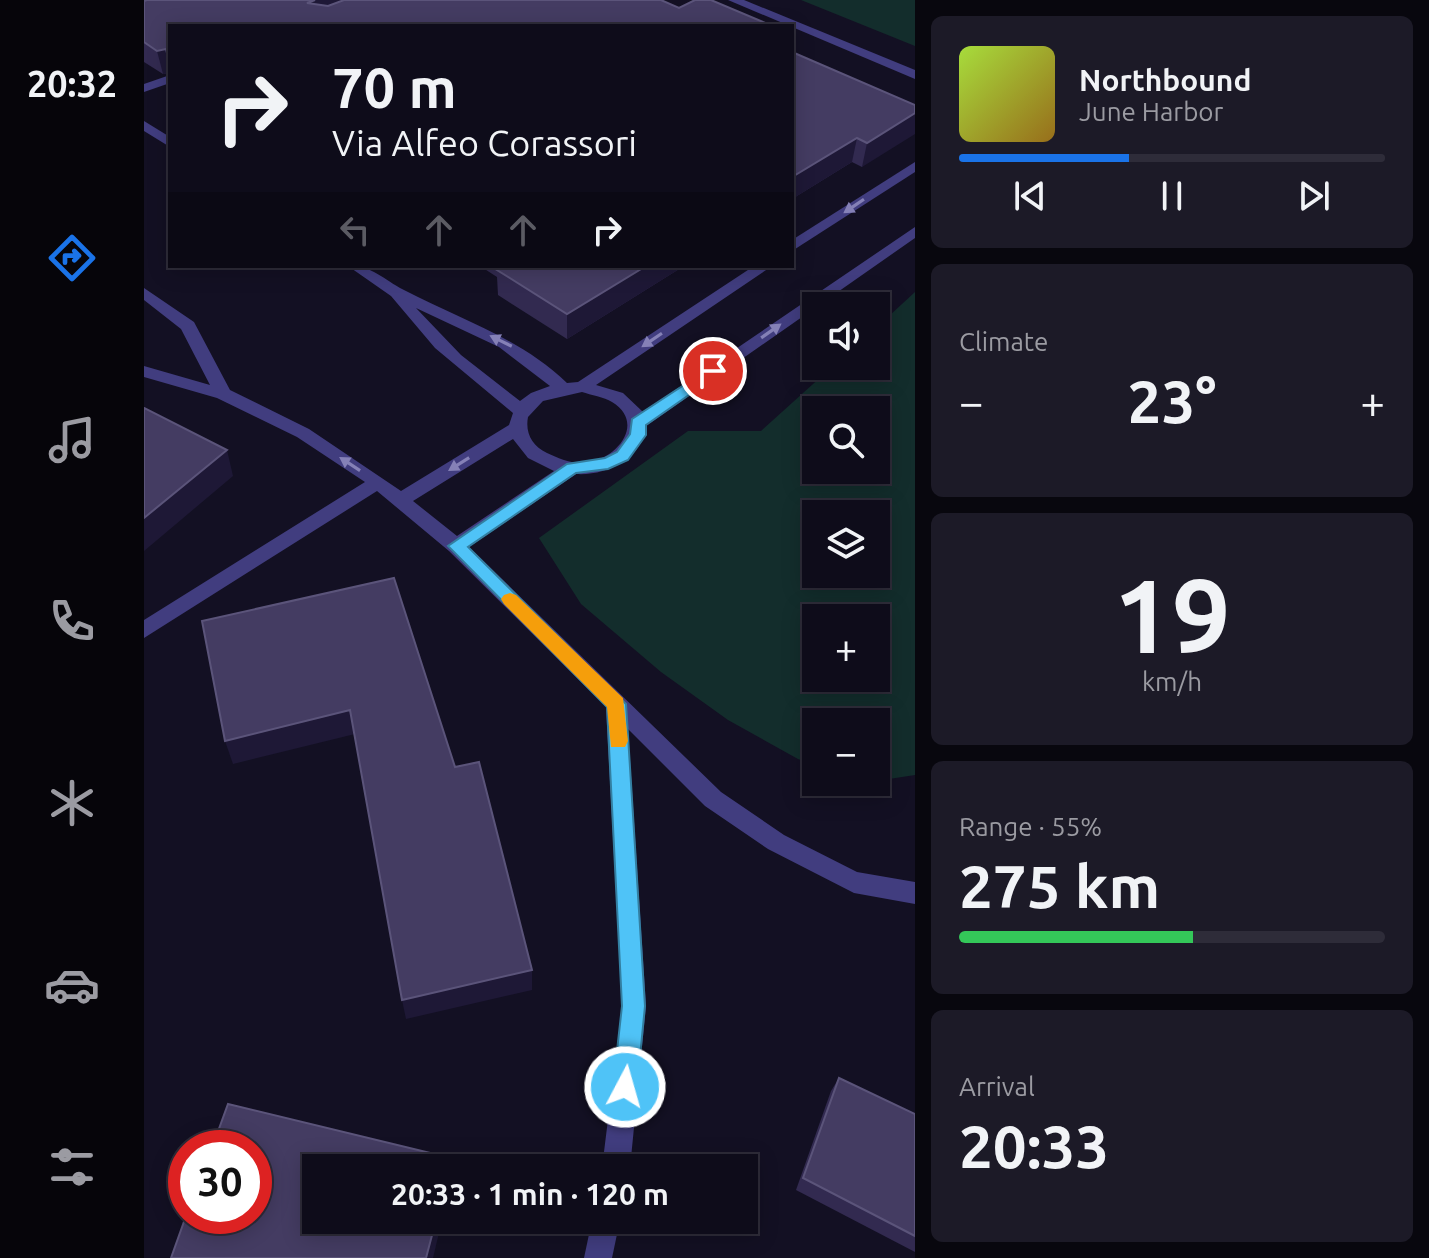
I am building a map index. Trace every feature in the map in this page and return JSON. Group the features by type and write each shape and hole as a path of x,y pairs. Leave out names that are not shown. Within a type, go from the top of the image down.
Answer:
{"street":[{"path":"734,0 792,24"},
{"path":"794,25 915,75"},
{"path":"144,88 168,80"},
{"path":"144,125 168,142"},
{"path":"794,246 915,166"},
{"path":"638,423 915,231"},
{"path":"359,268 395,292 511,345 539,363 562,388"},
{"path":"582,387 761,268"},
{"path":"395,292 420,325 520,419 521,439 540,458 572,468 608,463 622,456 638,435 638,423 625,402 598,389 562,388 532,400 520,419 400,500"},
{"path":"144,293 188,326 223,394"},
{"path":"144,371 223,394 303,433 378,482 456,546 713,799 776,842 854,882 915,893"},
{"path":"456,546 572,468"},
{"path":"144,630 378,482"},
{"path":"616,704 634,1006 618,1154"},
{"path":"598,1258 603,1234"}],"green space":[{"path":"801,0 915,0 915,46"},
{"path":"915,292 915,775 890,779 890,708 802,708 802,760 728,720 661,672 581,604 539,538 688,431 761,431 817,380 890,380 890,315"}],"building":[{"path":"315,0 307,3 328,6 344,0 661,0 679,8 695,0 711,0 768,24 168,24 168,57 166,49 157,51 144,42 144,1"},
{"path":"794,53 915,105 915,113 867,143 857,138 794,176"},
{"path":"500,268 643,268 567,314 497,270"},
{"path":"144,408 227,450 144,518"},
{"path":"394,578 455,767 479,762 532,970 402,1000 350,710 225,741 202,621"},
{"path":"839,1078 915,1114 915,1236 803,1178"},
{"path":"228,1104 434,1154 302,1154 302,1234 432,1234 426,1258 171,1258 180,1234 272,1234 272,1130 219,1130"}],"slow traffic":[{"path":"510,599 616,704 618,741"}],"route":[{"path":"625,1087 634,1006 616,704 456,546 572,468 608,463 622,456 638,435 638,423 713,371"}]}
